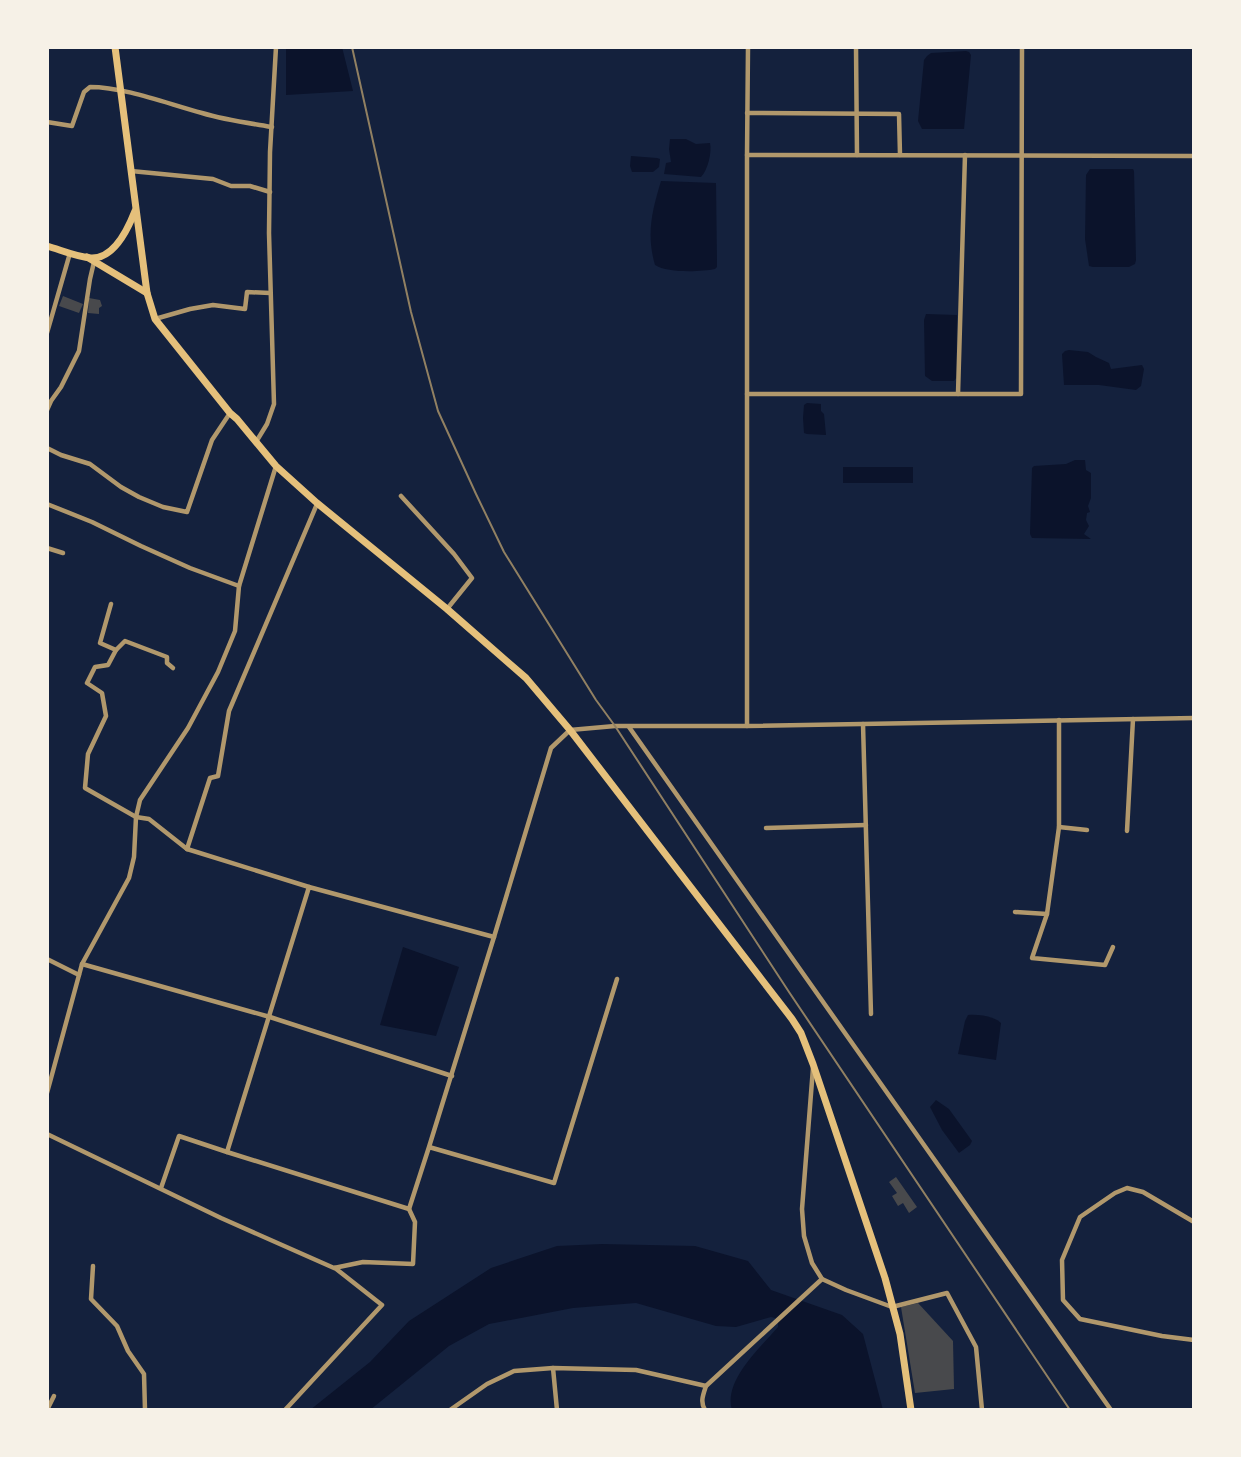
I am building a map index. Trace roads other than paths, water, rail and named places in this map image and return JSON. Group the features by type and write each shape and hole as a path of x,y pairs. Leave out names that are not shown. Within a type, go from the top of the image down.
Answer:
{"highway":[{"path":"115,47 147,293 155,319 229,413 276,466 526,678 570,730 792,1018 813,1064 885,1278 900,1334 911,1410"},
{"path":"90,259 100,257 112,248 125,232 135,211"},
{"path":"47,246 90,259 147,293"}],"street":[{"path":"256,443 274,404 270,192 276,47"},
{"path":"747,726 748,47"},
{"path":"856,47 857,155"},
{"path":"747,394 1021,394 1022,47"},
{"path":"47,122 72,126 84,92 90,87 121,91 235,122 272,127"},
{"path":"747,113 899,114 900,155"},
{"path":"747,155 1194,156"},
{"path":"958,394 965,155"},
{"path":"130,171 213,179 231,186 250,186 270,192"},
{"path":"47,333 70,252"},
{"path":"47,410 49,400 61,387 79,351 90,279 90,259"},
{"path":"155,319 213,305 245,309 247,292 270,293"},
{"path":"47,448 90,464 139,497 163,507 187,512 212,440 229,413"},
{"path":"47,1093 82,964 129,878 140,800 188,728 218,672 235,631 239,586 276,466"},
{"path":"401,496 461,562 472,578 447,609"},
{"path":"187,849 210,778 218,776 229,711 255,655 317,503"},
{"path":"47,505 92,522 190,568 239,586"},
{"path":"47,548 64,553"},
{"path":"111,604 100,643 116,650"},
{"path":"173,667 166,663 166,657 125,641 116,650 108,665 95,667 87,683 102,693 106,716 88,754 85,788 136,817 149,819 187,849 309,887 494,937"},
{"path":"334,1268 363,1262 413,1264 415,1222 409,1209 551,748 570,730 629,726 1194,718"},
{"path":"1127,831 1133,719"},
{"path":"1059,720 1059,827 1047,914 1032,958 1105,965 1113,947"},
{"path":"863,724 871,1014"},
{"path":"629,726 1111,1410"},
{"path":"766,828 866,825"},
{"path":"1059,827 1087,831"},
{"path":"227,1152 309,887"},
{"path":"1015,912 1047,914"},
{"path":"47,959 79,975"},
{"path":"82,964 270,1017 452,1076"},
{"path":"429,1147 554,1183 617,979"},
{"path":"813,1064 802,1209 807,1248 812,1263 822,1279 892,1307 947,1293 976,1347 982,1410"},
{"path":"47,1133 221,1218 334,1268 382,1305 285,1410"},
{"path":"162,1188 179,1136 409,1209"},
{"path":"1194,1222 1143,1192 1127,1188 1080,1217 1062,1260 1063,1300 1080,1319 1194,1340"},
{"path":"93,1266 90,1300 117,1326 128,1351 144,1374 145,1410"},
{"path":"705,1410 702,1398 706,1386 822,1279"},
{"path":"450,1410 487,1384 514,1371 553,1368 636,1370 706,1386"},
{"path":"553,1368 556,1410"},
{"path":"47,1410 54,1396"}],"water":[{"path":"286,47 342,47 353,91 286,95"},
{"path":"966,51 971,55 964,129 922,129 918,121 924,60 931,53"},
{"path":"670,139 686,139 696,144 710,143 709,161 701,177 664,174 666,163 671,162"},
{"path":"631,156 660,159 659,167 653,172 632,172"},
{"path":"1090,169 1134,171 1136,260 1135,264 1129,267 1089,266 1085,239 1086,175"},
{"path":"661,181 716,183 715,269 675,271 655,265 651,223"},
{"path":"926,314 957,315 954,381 932,381 925,376"},
{"path":"1069,350 1088,352 1109,363 1111,369 1142,365 1144,369 1141,386 1136,390 1099,385 1064,385 1062,354"},
{"path":"821,404 826,435 804,433 804,405"},
{"path":"1085,460 1086,470 1091,473 1091,498 1088,506 1090,512 1087,513 1086,520 1089,526 1084,534 1091,539 1032,538 1032,468 1066,464"},
{"path":"843,467 913,467 913,483 843,483"},
{"path":"403,947 459,967 436,1036 380,1025"},
{"path":"968,1015 986,1016 1001,1023 996,1060 958,1054"},
{"path":"936,1100 949,1109 972,1141 959,1153 942,1130 930,1107"},
{"path":"557,1246 695,1246 748,1261 771,1290 842,1315 863,1334 883,1410 732,1410 733,1388 738,1377 778,1327 775,1318 736,1327 716,1326 636,1303 573,1308 489,1324 449,1346 370,1410 310,1410 370,1362 409,1321 491,1268"}],"railway":[{"path":"352,47 411,312 438,411 504,552 596,700 1070,1410"}]}
